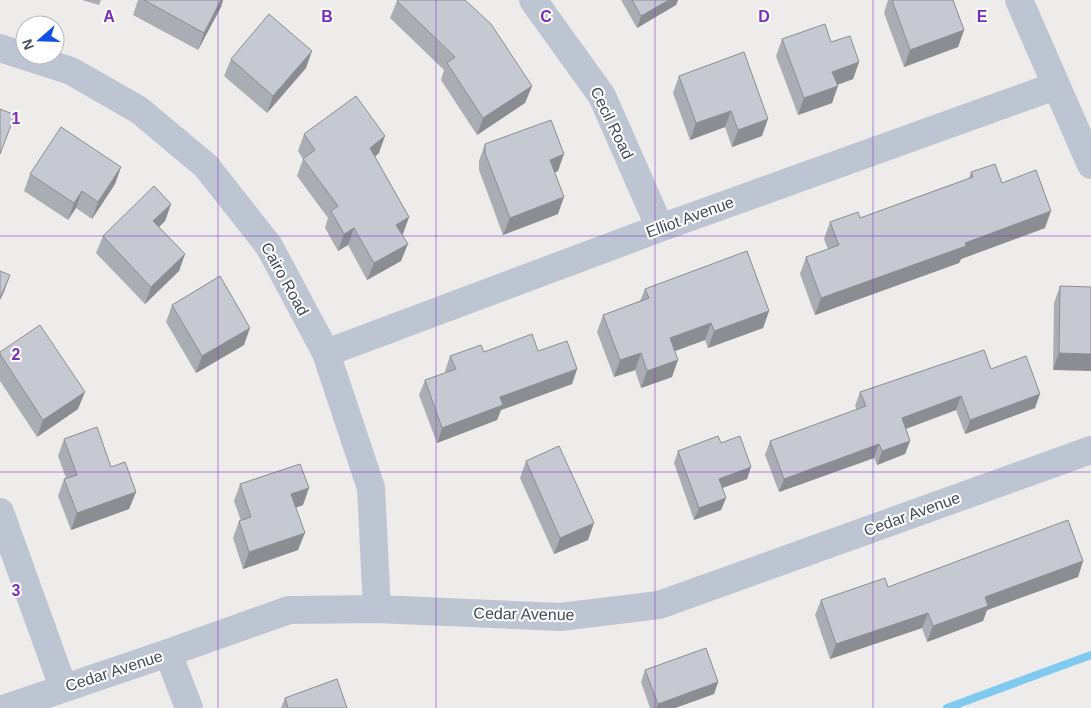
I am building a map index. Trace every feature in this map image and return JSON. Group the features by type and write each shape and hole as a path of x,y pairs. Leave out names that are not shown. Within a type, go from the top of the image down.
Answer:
{"street":[{"name":"Cecil Road","path":"533,0 602,96 660,228"},
{"path":"1019,0 1091,165"},
{"name":"Cairo Road","path":"0,48 71,71 139,110 206,166 270,246 326,353 371,488 377,609"},
{"name":"Elliot Avenue","path":"326,353 660,228 1055,86"},
{"name":"Cedar Avenue","path":"6,708 63,687 168,654 289,610 377,609 560,617 659,605 1091,450"},
{"path":"0,512 63,687"},
{"path":"168,654 189,708"}],"building":[{"path":"144,0 221,0 204,33"},
{"path":"398,0 465,0 491,24 532,86 483,118 447,63 455,57"},
{"path":"632,0 669,0 641,16"},
{"path":"892,0 953,0 964,30 910,50"},
{"path":"269,14 312,51 273,96 231,59"},
{"path":"825,24 831,42 850,36 859,62 832,72 838,86 804,98 782,39"},
{"path":"744,52 768,119 738,130 731,111 696,123 679,76"},
{"path":"356,96 385,136 370,148 409,217 396,225 408,244 374,263 354,228 344,234 331,211 338,206 303,159 315,150 304,134"},
{"path":"0,109 15,115 0,154"},
{"path":"551,120 564,154 550,160 564,197 510,218 485,153 485,144"},
{"path":"61,127 121,167 98,202 82,191 74,203 30,174"},
{"path":"995,164 1002,183 1036,170 1051,211 965,243 966,246 821,298 806,257 839,245 830,222 858,212 860,218 973,177 971,172"},
{"path":"154,186 171,204 153,221 185,254 151,287 103,236"},
{"path":"747,251 769,311 714,331 711,323 670,338 678,360 647,371 641,353 620,360 603,315 649,298 645,289"},
{"path":"0,271 10,275 0,298"},
{"path":"220,276 250,328 202,356 172,305"},
{"path":"1060,286 1091,287 1091,354 1059,353"},
{"path":"40,325 85,392 43,420 0,354 0,352"},
{"path":"532,334 538,351 567,341 577,369 500,397 503,405 442,428 425,380 456,369 450,356 481,345 484,352"},
{"path":"984,350 991,369 1026,356 1040,394 970,420 961,396 902,418 910,441 882,451 879,444 784,479 770,441 866,406 860,392"},
{"path":"97,427 111,467 125,462 136,492 77,513 64,479 77,475 64,439"},
{"path":"718,436 721,443 740,436 751,467 719,479 726,498 699,508 678,451"},
{"path":"559,446 594,523 560,538 526,461"},
{"path":"300,464 309,488 291,494 305,533 249,552 239,521 251,517 240,484"},
{"path":"1068,520 1083,561 985,597 988,606 933,626 928,613 836,644 821,600 885,578 888,587"},
{"path":"706,648 718,682 658,704 645,670"},
{"path":"337,679 347,708 288,708 285,698"}],"waterway":[{"path":"947,708 1091,655"}]}
